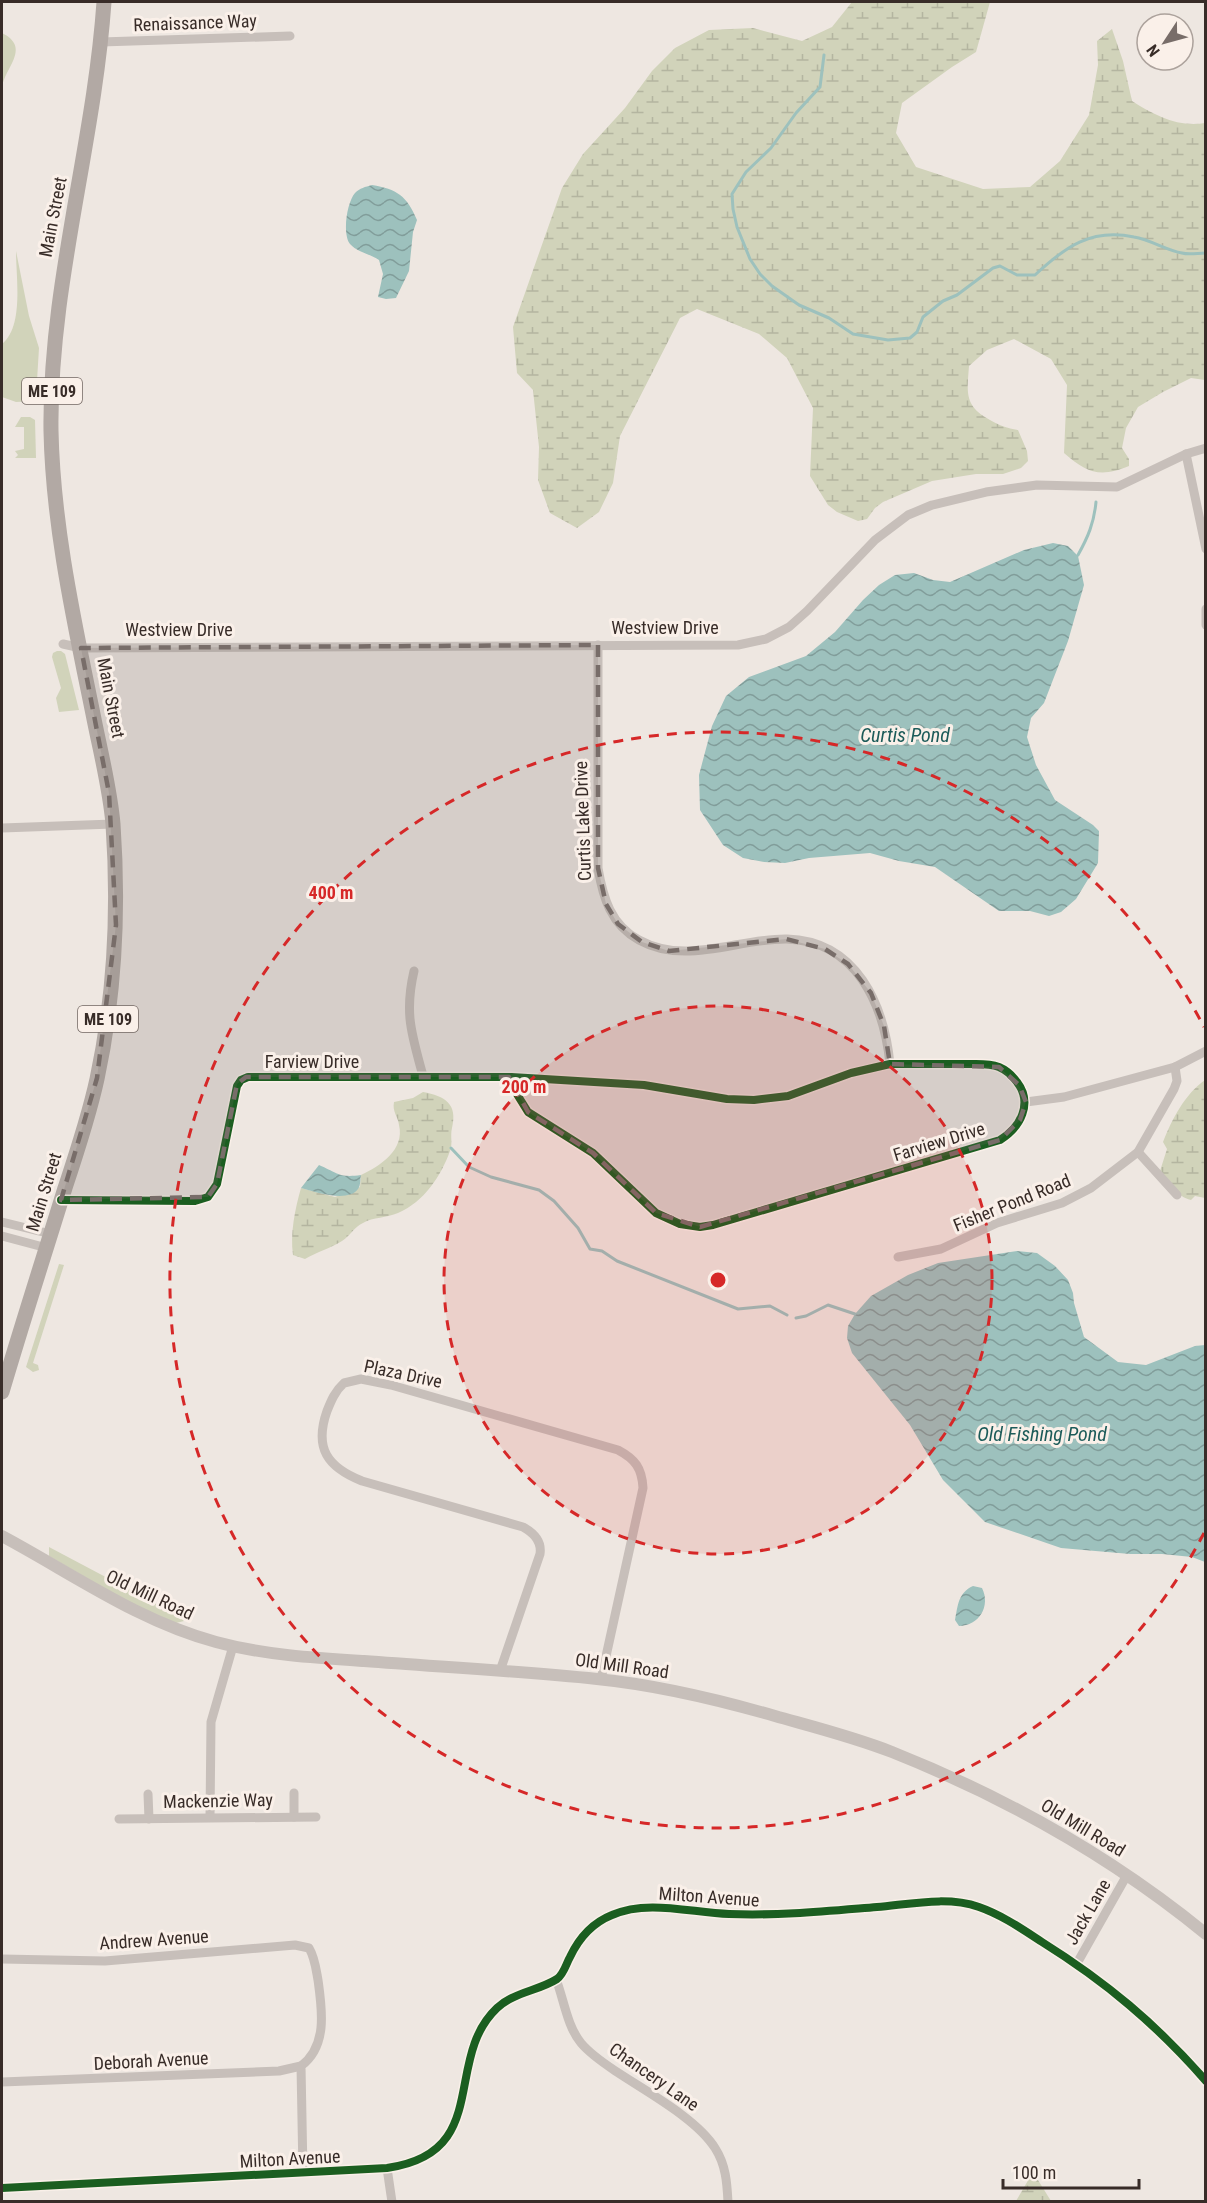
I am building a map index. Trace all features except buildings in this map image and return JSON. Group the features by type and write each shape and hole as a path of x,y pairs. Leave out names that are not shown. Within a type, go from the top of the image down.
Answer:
{"highway":[{"name":"Main Street","path":"2,1392 88,1115 110,1005 116,925 113,824 104,764 69,591 53,481 52,410 60,286 88,135 104,2"}],"street":[{"name":"Renaissance Way","path":"101,42 290,36"},
{"name":"Westview Drive","path":"63,644 81,648 738,645 766,639 795,622 875,540 908,515 932,505 986,492 1049,485 1118,487 1186,454 1206,448"},
{"path":"1186,454 1206,549"},
{"path":"1206,609 1206,626"},
{"name":"Curtis Lake Drive","path":"598,645 598,868 606,904 616,922 642,942 669,951 694,951 755,941 786,939 806,942 834,953 855,970 871,993 884,1026 890,1064"},
{"path":"2,828 113,824"},
{"path":"414,971 408,1016 423,1076"},
{"path":"1026,1102 1064,1097 1175,1068 1206,1051"},
{"name":"Farview Drive","path":"61,1200 195,1201 208,1197 217,1184 237,1086 246,1078 511,1077 644,1085 736,1100 754,1100 788,1096 851,1073 890,1064 976,1064 999,1067 1013,1077 1026,1102 1020,1120 1010,1133 1000,1140 713,1225 697,1227 680,1224 656,1213 593,1153 530,1114 515,1091 511,1077"},
{"name":"Fisher Pond Road","path":"898,1257 941,1250 997,1223 1062,1203 1104,1181 1138,1152 1178,1081 1175,1068"},
{"path":"1138,1152 1177,1195"},
{"path":"2,1222 49,1241"},
{"path":"2,1236 49,1241"},
{"name":"Plaza Drive","path":"500,1671 540,1554 538,1539 523,1527 362,1481 337,1468 325,1453 321,1439 330,1402 344,1383 356,1379 391,1384 618,1450 635,1461 642,1477 643,1488 601,1679"},
{"name":"Old Mill Road","path":"2,1536 132,1610 194,1635 233,1646 283,1654 601,1679 684,1692 852,1738 928,1767 1064,1835 1127,1875 1206,1934"},
{"path":"210,1817 211,1722 233,1646"},
{"path":"294,1793 294,1817"},
{"path":"148,1794 149,1819"},
{"name":"Mackenzie Way","path":"119,1819 316,1817"},
{"name":"Jack Lane","path":"1077,1965 1127,1875"},
{"name":"Milton Avenue","path":"2,2188 387,2168 414,2162 440,2146 447,2136 463,2102 469,2064 477,2038 498,2007 520,1993 556,1979 562,1974 578,1942 593,1926 612,1915 640,1908 768,1915 928,1902 966,1904 1002,1917 1077,1965 1150,2021 1206,2081"},
{"name":"Andrew Avenue","path":"2,1959 105,1961 295,1945 309,1948 316,1965 322,2016 315,2047 302,2066"},
{"name":"Chancery Lane","path":"556,1979 572,2028 580,2042 605,2064 690,2121 709,2139 717,2150 723,2165 727,2180 728,2202"},
{"path":"302,2066 303,2173"},
{"name":"Deborah Avenue","path":"2,2082 279,2072 302,2066"},
{"path":"387,2168 392,2202"}],"highlighted area":[{"path":"598,645 598,868 606,904 618,924 642,942 669,951 786,939 825,949 848,964 871,993 884,1026 890,1064 999,1067 1019,1085 1026,1102 1020,1120 1000,1140 700,1227 656,1213 593,1153 528,1112 509,1077 246,1077 237,1084 217,1184 208,1197 61,1200 97,1078 116,925 109,793 81,648"}],"green space":[{"path":"852,2 990,2 976,52 902,103 896,133 916,167 983,189 1030,187 1060,161 1089,115 1098,65 1097,41 1112,29 1123,61 1132,101 1176,122 1205,123 1205,380 1191,378 1138,407 1126,428 1122,448 1129,459 1129,466 1110,472 1094,472 1064,453 1067,385 1051,359 1014,339 987,350 969,366 968,391 971,404 982,415 1007,428 1018,430 1027,451 1028,461 1021,468 1003,474 976,474 932,481 883,502 867,519 858,521 837,512 828,505 810,476 813,408 787,358 759,334 697,309 680,318 620,436 613,483 599,512 577,528 550,513 538,480 539,447 533,390 517,373 513,327 562,188 583,154 625,108 652,71 675,48 709,30 753,28 802,41 832,27"},
{"path":"2,33 11,39 16,52 2,88"},
{"path":"16,251 29,316 39,348 34,401 16,402 2,397 2,344 9,336 16,314"},
{"path":"21,417 30,417 35,420 36,458 15,458 18,455 15,451 24,449 24,427 15,427"},
{"path":"57,651 65,654 79,710 59,712 56,698 61,688 52,657"},
{"path":"1205,1080 1205,1198 1195,1196 1191,1200 1177,1192 1160,1171 1167,1149 1163,1142 1180,1108 1191,1092"},
{"path":"423,1092 438,1096 448,1102 453,1113 451,1148 442,1170 424,1195 394,1215 360,1224 345,1239 305,1259 293,1255 294,1221 301,1188 335,1197 360,1187 361,1175 383,1162 398,1142 400,1134 394,1102 413,1098"},
{"path":"59,1264 64,1265 33,1363 38,1365 39,1370 33,1372 26,1367"},
{"path":"49,1547 183,1618 184,1621 176,1623 131,1604 49,1556"},
{"path":"1033,2172 1051,2201 1016,2201"}],"water":[{"path":"372,185 400,195 405,199 417,220 413,232 409,271 396,298 378,297 383,274 379,260 356,249 350,244 346,233 352,197 359,190"},
{"name":"Curtis Pond","path":"1053,543 1068,546 1078,556 1084,585 1068,641 1044,703 1031,718 1027,737 1036,765 1055,800 1099,831 1098,863 1076,899 1061,912 1049,916 1030,911 999,911 935,867 870,853 809,858 785,863 764,862 743,858 723,845 700,810 699,775 712,726 726,696 749,677 806,656 835,632 879,585 895,575 914,573 933,580 950,582 1024,550"},
{"path":"319,1165 343,1175 361,1175 359,1187 353,1193 339,1196 301,1188"},
{"name":"Old Fishing Pond","path":"1017,1251 1037,1253 1055,1266 1068,1280 1084,1337 1118,1362 1146,1365 1195,1346 1205,1345 1205,1562 1192,1557 1162,1554 1130,1554 1061,1548 985,1522 943,1480 910,1425 852,1353 847,1338 848,1326 871,1296 908,1275 938,1263"},
{"path":"973,1586 982,1588 984,1608 972,1623 959,1626 955,1620 960,1600 964,1592"}],"waterway":[{"path":"824,55 820,87 796,113 771,148 746,172 732,194 733,209 737,227 750,259 760,274 772,286 799,305 829,318 853,334 888,340 910,338 917,332 923,317 993,268 1000,266 1017,275 1035,275 1068,248 1105,235 1140,238 1185,254 1206,253"},
{"path":"1078,555 1090,530 1096,502"},
{"path":"451,1148 469,1167 491,1177 539,1190 554,1201 578,1228 590,1249 602,1251 617,1261 738,1309 770,1306 787,1315"},
{"path":"796,1318 806,1316 828,1305 855,1314"}],"cycle path":[{"path":"61,1200 195,1201 208,1197 217,1184 237,1086 241,1080 248,1077 511,1077 644,1085 727,1099 754,1100 788,1096 851,1073 890,1064 981,1064 999,1067 1011,1075 1022,1090 1024,1106 1019,1121 1000,1140 700,1227 680,1224 656,1213 593,1153 528,1112 515,1091 511,1077"},
{"path":"2,2188 387,2168 420,2159 441,2144 454,2124 472,2053 481,2029 497,2008 511,1998 557,1979 578,1944 598,1922 626,1910 640,1908 655,1907 715,1913 785,1914 942,1901 979,1907 1019,1927 1109,1989 1168,2041 1206,2081"}]}
